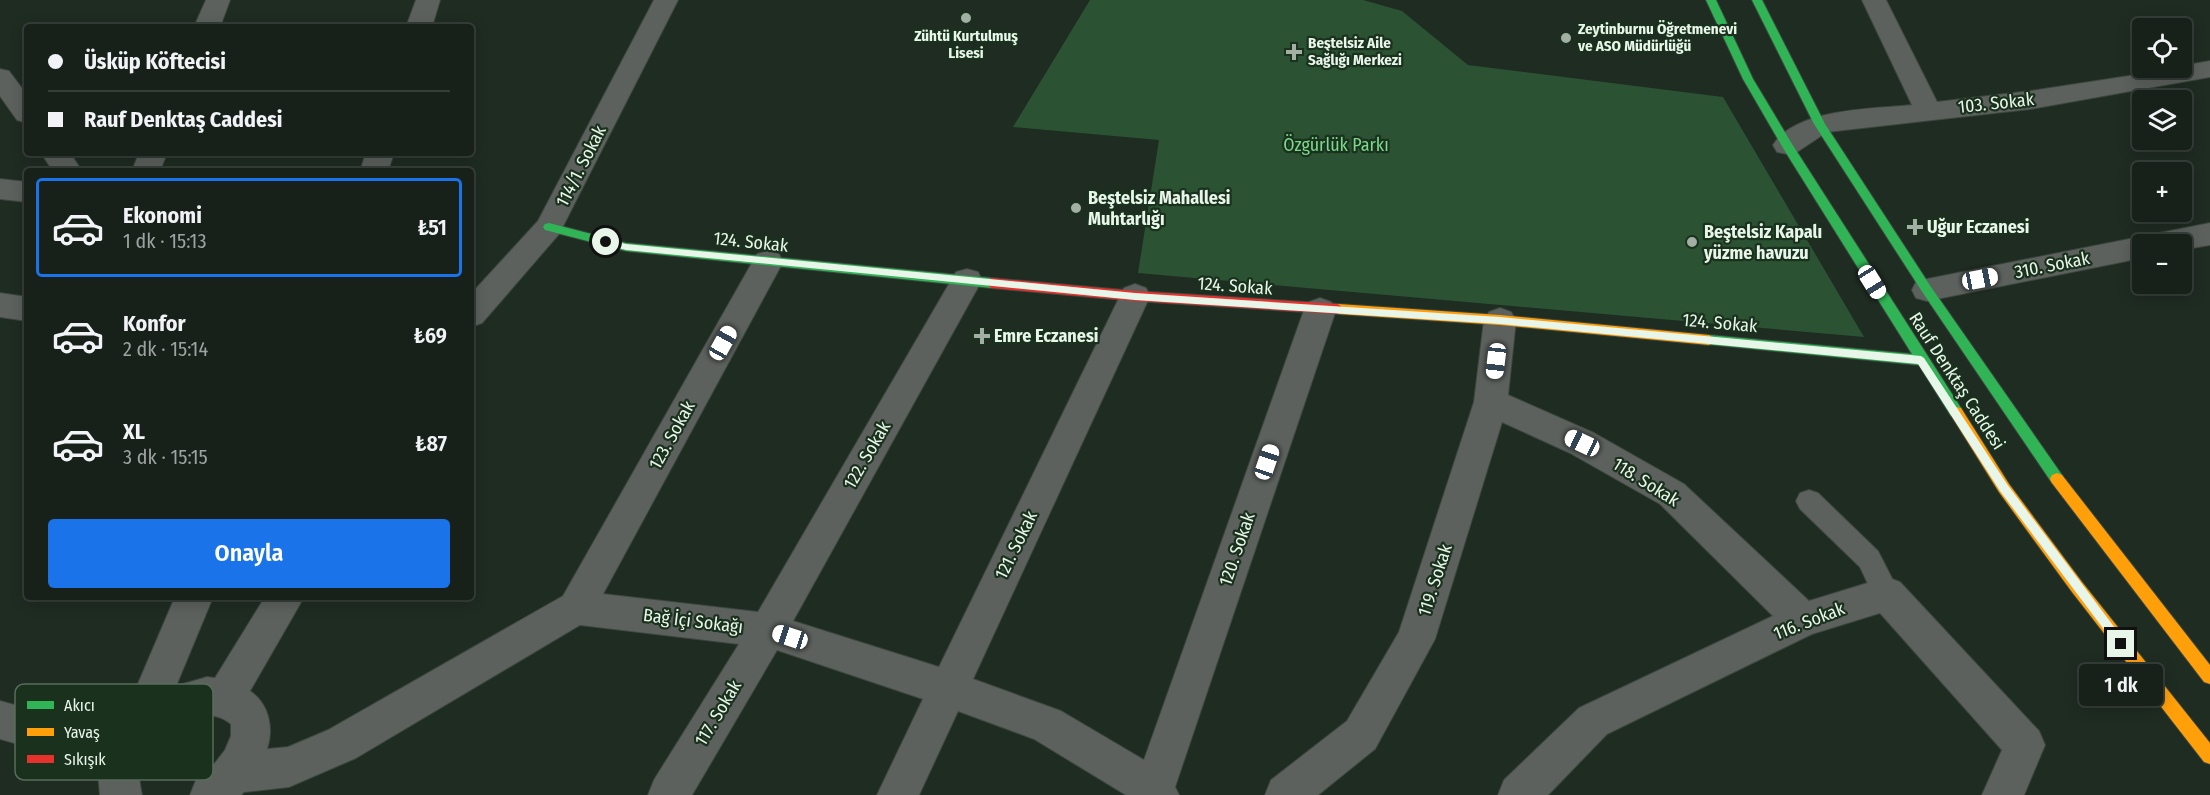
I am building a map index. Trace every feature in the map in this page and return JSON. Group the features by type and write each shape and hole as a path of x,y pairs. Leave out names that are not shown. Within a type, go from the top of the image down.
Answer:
{"main road":[{"name":"Rauf Denktaş Caddesi","path":"1711,0 1749,79 1786,145 2004,488 2077,587 2210,756"},
{"name":"Rauf Denktaş Caddesi","path":"1757,0 1820,124 1927,290 2041,458 2210,677"},
{"name":"124. Sokak","path":"549,227 626,247 768,262 1135,296 1320,310 1500,320 1921,360"}],"street":[{"path":"208,24 218,0"},
{"path":"420,24 428,0"},
{"name":"114/1. Sokak","path":"474,312 549,227 666,0"},
{"path":"1874,0 1928,110"},
{"name":"103. Sokak","path":"1786,145 1820,124 2030,100 2210,69"},
{"path":"0,77 24,110"},
{"path":"0,189 24,192"},
{"path":"2192,237 2210,234"},
{"name":"310. Sokak","path":"1927,290 2132,250"},
{"name":"123. Sokak","path":"576,608 768,262"},
{"name":"122. Sokak","path":"768,630 967,280"},
{"name":"121. Sokak","path":"898,795 1135,296"},
{"name":"120. Sokak","path":"1156,792 1320,310"},
{"name":"119. Sokak","path":"1286,795 1361,735 1416,639 1491,402 1500,320"},
{"name":"118. Sokak","path":"1491,402 1582,443 1672,494 1803,620"},
{"path":"1887,594 2025,745 2003,795"},
{"name":"116. Sokak","path":"1519,795 1593,721 1803,620 1887,594"},
{"path":"156,684 193,600"},
{"path":"225,697 283,600"},
{"path":"217,789 289,767 342,744 576,608"},
{"name":"Bağ İçi Sokağı","path":"576,608 768,630 947,688 1047,725 1156,792"},
{"name":"117. Sokak","path":"669,795 768,630"},
{"path":"213,696 225,697 240,704 250,717 252,734 246,754 217,789"},
{"path":"0,720 15,723"},
{"path":"119,780 117,785 121,795"}],"lane":[{"path":"1809,501 1869,559 1887,594"}],"green space":[{"name":"Özgürlük Parkı","path":"1090,0 1363,0 1402,11 1468,65 1723,97 1864,337 1138,273 1159,140 1013,127"}],"traffic: fast":[{"path":"1711,0 1748,79 1787,145 1956,412"},
{"path":"1757,0 1820,124 1927,290 2057,479"},
{"path":"549,227 626,247 991,283"},
{"path":"1709,340 1921,360"}],"traffic: slow":[{"path":"1338,309 1500,320 1709,340"},
{"path":"1956,412 2004,488 2077,587 2210,756"},
{"path":"2057,479 2210,677"}],"traffic: jam":[{"path":"991,283 1135,296 1338,309"}],"place":[{"name":"Zühtü Kurtulmuş Lisesi","path":"966,18"},
{"name":"Zeytinburnu Öğretmenevi ve ASO Müdürlüğü","path":"1566,38"},
{"name":"Beştelsiz Aile Sağlığı Merkezi","path":"1294,52"},
{"name":"Beştelsiz Mahallesi Muhtarlığı","path":"1076,208"},
{"name":"Uğur Eczanesi","path":"1915,227"},
{"name":"Beştelsiz Kapalı yüzme havuzu","path":"1692,242"},
{"name":"Emre Eczanesi","path":"982,336"}],"route":[{"path":"606,242 626,247 768,262 1135,296 1320,310 1500,320 1921,360 2004,488 2121,644"}]}
